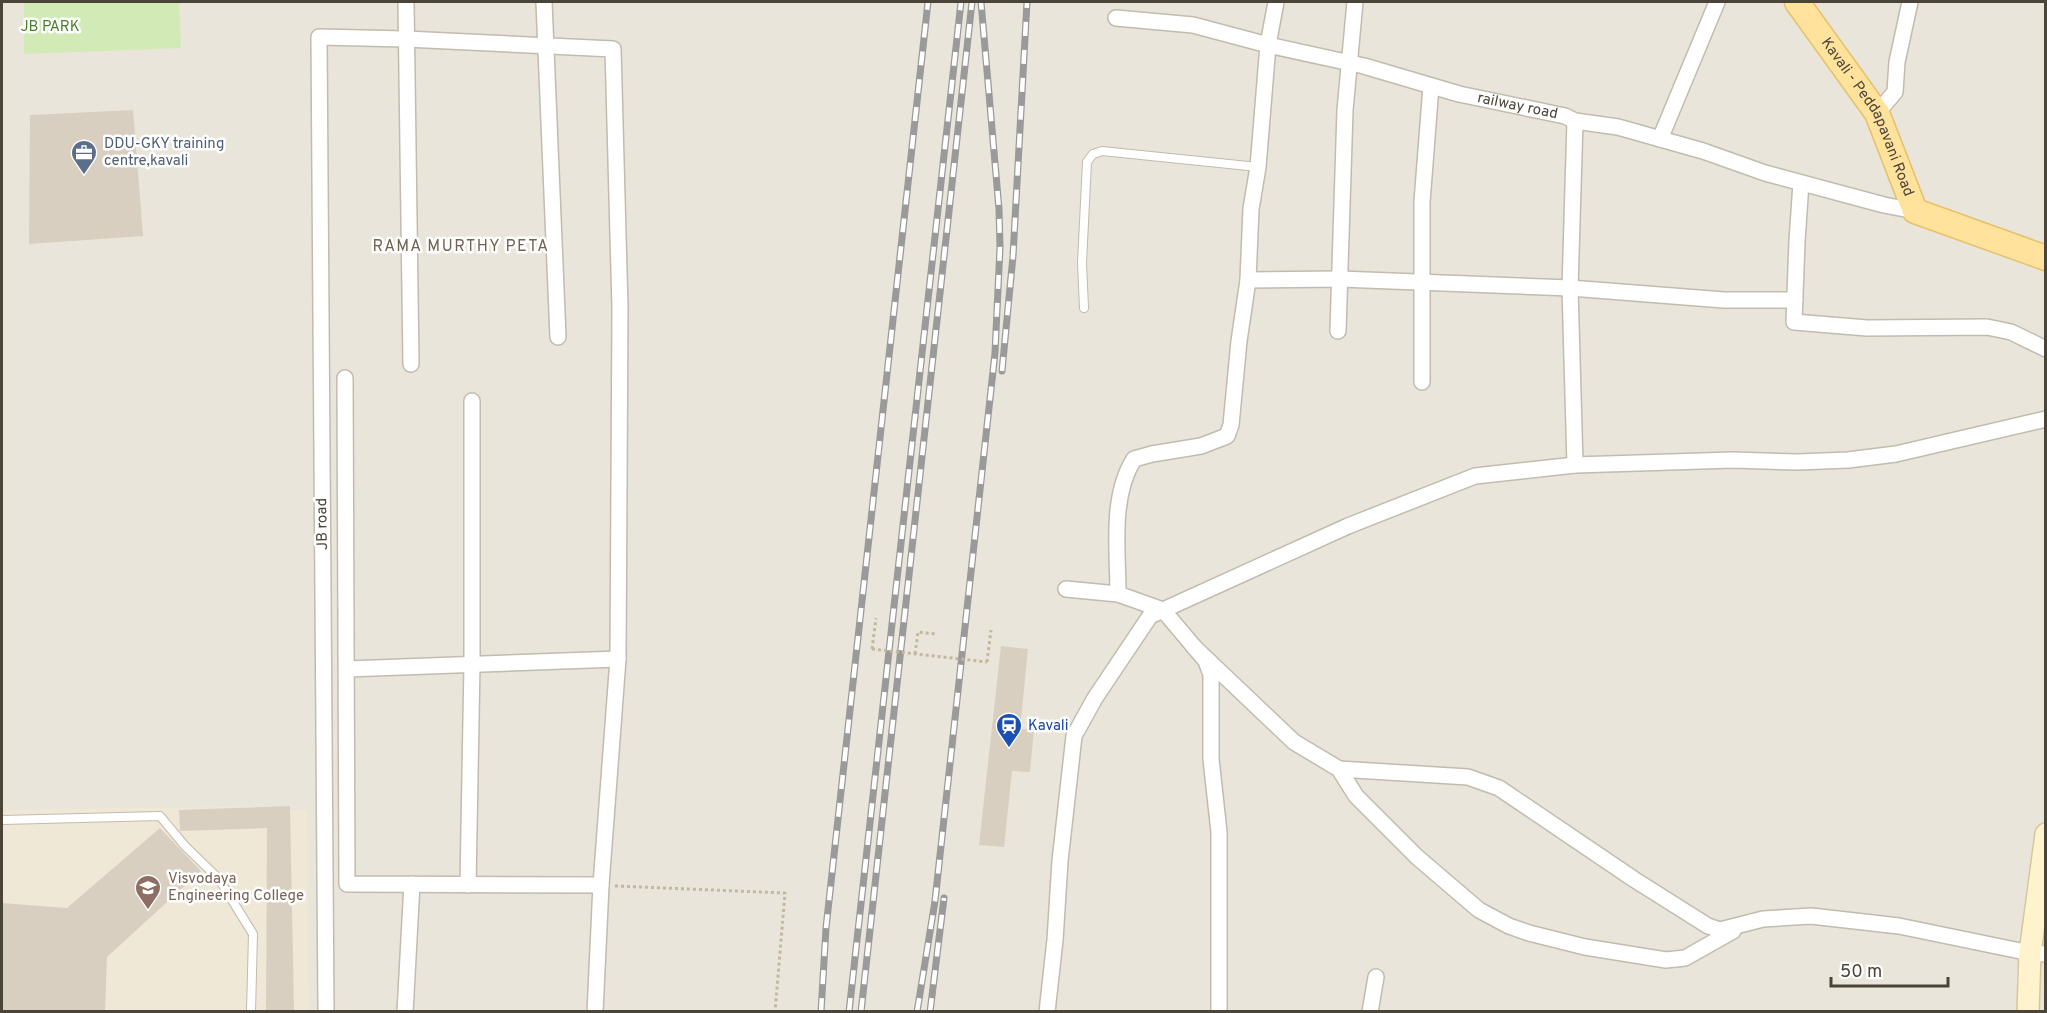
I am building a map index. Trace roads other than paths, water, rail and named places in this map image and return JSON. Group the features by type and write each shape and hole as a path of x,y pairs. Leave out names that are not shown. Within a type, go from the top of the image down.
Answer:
{"main road":[{"name":"Kavali - Peddapavani Road","path":"1797,2 1877,113 1915,211 2046,258"},
{"path":"2028,1011 2038,954 2046,834"}],"street":[{"path":"406,2 411,363"},
{"path":"544,2 558,337"},
{"path":"1118,594 1118,511 1126,472 1134,459 1201,446 1227,436 1232,425 1239,341 1248,280 1251,209 1258,167 1269,45 1276,2"},
{"path":"1338,331 1345,110 1355,2"},
{"path":"1660,139 1717,2"},
{"path":"1877,113 1896,92 1897,62 1910,2"},
{"name":"railway road","path":"1116,18 1193,25 1269,45 1348,62 1459,94 1565,116 1575,122 1618,127 1703,151 1765,173 1915,211"},
{"name":"JB road","path":"326,1011 319,38 406,39"},
{"path":"406,39 613,49 620,308 618,659 595,1011"},
{"path":"1422,382 1422,202 1431,86"},
{"path":"1575,122 1570,288 1575,465"},
{"path":"1802,183 1794,322 1867,328 1987,327 2011,332 2046,349"},
{"path":"1248,280 1340,279 1421,284 1570,288 1724,300 1795,300"},
{"path":"345,378 347,884 602,885"},
{"path":"468,885 472,664 472,401"},
{"path":"1047,1011 1074,736 1095,698 1150,616 1348,526 1475,476 1575,465 1733,460 1798,462 1848,460 1896,454 2046,419"},
{"path":"1066,589 1118,594 1163,610 1206,661 1211,675 1211,759 1219,832 1219,1011"},
{"path":"1194,647 1294,742 1339,769 1356,796 1418,858 1479,910 1509,926 1584,947 1666,960 1685,958 1743,925"},
{"path":"347,669 618,659"},
{"path":"1339,769 1468,777 1499,788 1635,880 1708,926 1720,930 1763,919 1811,916 1899,926 2038,954"},
{"path":"405,1011 412,884"},
{"path":"1370,1011 1376,977"}],"lane":[{"path":"1084,308 1082,263 1087,162 1093,154 1102,151 1258,167"},
{"path":"2,820 160,816 185,846 219,879 253,934 251,1011"}],"railway":[{"path":"821,1012 826,928 928,2"},
{"path":"849,1012 961,2"},
{"path":"861,1012 972,2"},
{"path":"917,1012 935,901 995,353 1000,247 999,209 981,2"},
{"path":"1002,371 1013,256 1027,2"},
{"path":"930,1012 944,898"}],"place":[{"name":"DDU-GKY training centre,kavali","path":"84,176"},
{"name":"Kavali","path":"1009,749"},
{"name":"Visvodaya Engineering College","path":"148,911"}],"district":[{"name":"RAMA MURTHY PETA","path":"461,247"}],"park label":[{"name":"JB PARK","path":"50,27"}]}
